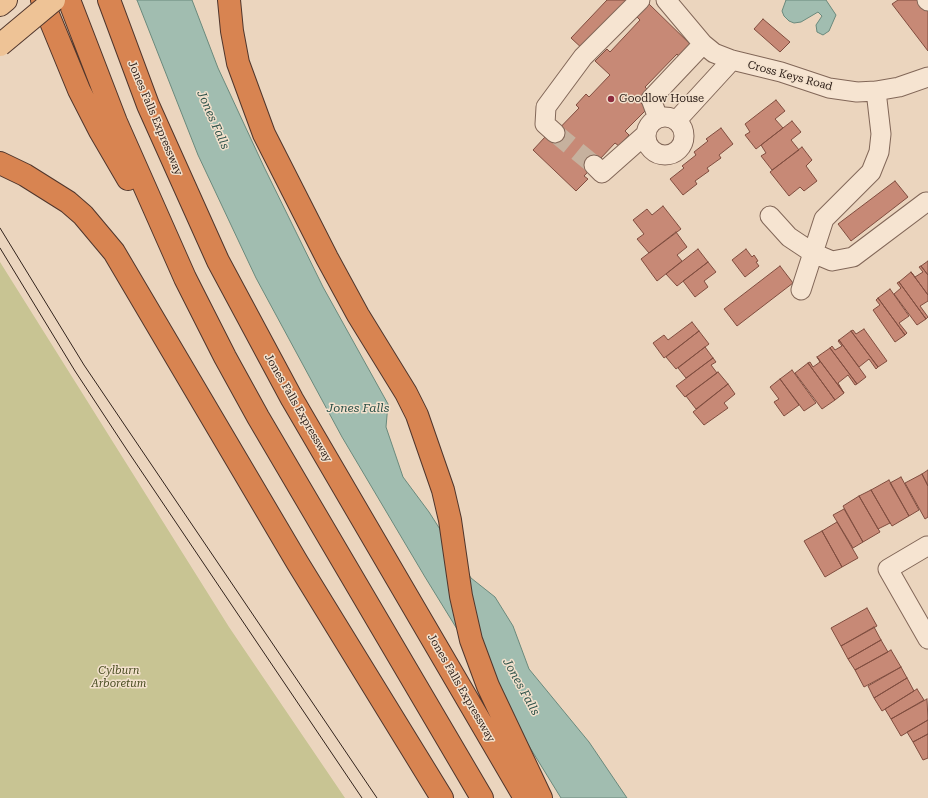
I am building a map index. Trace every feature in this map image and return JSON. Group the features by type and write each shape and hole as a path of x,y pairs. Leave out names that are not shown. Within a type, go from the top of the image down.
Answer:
{"highway":[{"path":"42,0 79,90 100,131 185,278 258,417 482,798"},
{"path":"69,0 116,122 185,278"},
{"name":"Jones Falls Expressway","path":"108,0 148,105 218,261 292,399 525,798"},
{"path":"229,0 232,31 238,63 264,134 330,265 358,315 406,393 422,428 443,490 450,520 466,621 488,686 541,798"},
{"path":"0,163 25,175 68,202 83,215 114,252 293,555 442,798"}],"main road":[{"path":"0,5 6,0"},
{"path":"0,45 54,0"}],"street":[{"path":"555,133 545,124 546,107 583,57 640,0"},
{"name":"Cross Keys Road","path":"666,0 703,44 714,53 732,60 781,72 829,88 857,92 876,91 899,87 928,76"},
{"path":"658,118 651,99 703,44"},
{"path":"677,120 732,60"},
{"path":"801,290 824,219 871,172 878,152 881,134 876,91"},
{"path":"594,165 602,173 646,134 650,124 658,118 668,116 677,120 684,128 685,138 682,148 673,154 663,156 654,152 647,144 646,134"},
{"path":"770,216 789,237 813,253 832,261 853,257 926,202"},
{"path":"927,546 888,569 928,639"}],"green space":[{"name":"Cylburn Arboretum","path":"0,262 229,627 345,798 0,798"}],"water":[{"name":"Jones Falls","path":"137,0 192,0 218,68 264,167 323,287 388,404 386,427 403,477 429,512 471,578 495,597 513,626 529,669 589,742 627,798 561,798 425,577 342,437 256,278 198,155"},
{"path":"786,0 826,0 836,15 829,31 823,35 817,32 816,25 822,16 818,12 801,22 794,23 789,21 784,16 782,11"}],"building":[{"path":"607,0 635,0 585,51 571,38"},
{"path":"898,0 919,0 928,11 928,51 892,4"},
{"name":"Goodlow House","path":"649,4 692,46 680,58 677,54 645,87 649,91 639,101 647,109 625,131 629,135 619,146 615,143 584,176 588,179 576,191 533,150 545,137 548,140 579,108 576,105 586,94 589,97 610,75 595,61 607,49 610,52 640,20 637,17"},
{"path":"763,19 790,42 780,52 754,29"},
{"path":"776,100 785,111 775,119 783,128 756,149 745,135 750,132 745,124"},
{"path":"792,121 801,132 791,140 799,150 772,170 761,156 766,153 761,145"},
{"path":"721,128 733,144 719,155 721,158 707,168 709,171 695,181 697,184 683,195 670,179 684,168 682,166 696,155 694,152 708,141 706,139"},
{"path":"802,147 812,160 806,166 817,181 804,191 800,187 789,196 770,172"},
{"path":"895,181 908,197 851,241 838,224"},
{"path":"663,206 681,229 649,253 637,239 644,234 633,220 647,209 652,215"},
{"path":"676,232 687,247 677,255 682,261 657,281 641,259"},
{"path":"698,249 708,262 677,286 666,274"},
{"path":"746,249 752,257 754,255 759,266 745,277 732,260"},
{"path":"928,261 928,275 921,266"},
{"path":"708,262 716,272 704,281 708,287 695,297 683,281"},
{"path":"780,266 793,283 737,326 724,309"},
{"path":"921,266 928,275 928,295 911,272 915,277 923,272 919,267"},
{"path":"911,272 928,295 928,301 920,306 928,317 926,319 899,282"},
{"path":"899,282 926,319 917,325 894,294 901,288 897,283"},
{"path":"890,289 909,316 899,323 907,333 905,335 878,298"},
{"path":"878,298 905,335 895,342 873,310 880,305 876,300"},
{"path":"692,322 699,331 664,358 653,343 664,335 668,340"},
{"path":"864,329 887,361 878,367 851,331 853,330 856,334"},
{"path":"699,331 709,344 676,369 666,357"},
{"path":"851,331 878,367 876,369 869,359 859,367 839,340"},
{"path":"839,340 866,377 857,384 830,348 832,346 835,350 842,346 838,341"},
{"path":"705,347 713,358 686,378 678,368"},
{"path":"830,348 857,384 855,385 848,375 838,383 844,393 817,357"},
{"path":"817,357 844,393 835,400 808,363 810,362 813,367 820,362"},
{"path":"713,358 716,362 711,365 717,373 685,397 676,386"},
{"path":"808,363 835,400 822,409 795,373"},
{"path":"792,370 816,403 804,411 780,379"},
{"path":"718,372 728,384 696,409 686,396"},
{"path":"780,379 799,405 784,416 774,402 779,399 770,387"},
{"path":"728,384 735,394 724,403 728,408 704,425 693,412"},
{"path":"928,470 928,486 922,474"},
{"path":"922,474 928,486 928,517 925,519 905,483"},
{"path":"901,477 919,510 909,516 890,483"},
{"path":"889,480 909,516 892,526 871,490"},
{"path":"871,490 890,523 878,529 859,496"},
{"path":"859,496 880,532 863,542 843,506"},
{"path":"844,509 863,542 853,548 833,515"},
{"path":"837,522 858,558 842,567 822,531"},
{"path":"822,531 842,567 825,577 804,541"},
{"path":"867,608 877,626 841,646 831,628"},
{"path":"874,627 881,640 848,659 841,646"},
{"path":"881,640 888,652 855,670 848,659"},
{"path":"891,650 901,667 864,687 855,670"},
{"path":"901,667 907,678 874,698 868,686"},
{"path":"907,678 914,691 882,711 874,698"},
{"path":"917,689 924,700 891,719 885,709"},
{"path":"927,699 928,720 901,736 891,719"},
{"path":"928,720 928,734 913,742 907,732"},
{"path":"928,734 928,758 923,760 913,742"}],"tunnel":[{"path":"555,133 594,165"}],"tram line":[{"path":"0,228 84,365 377,798"},
{"path":"0,248 75,371 362,798"}],"place":[{"name":"Goodlow House","path":"611,99"}]}
